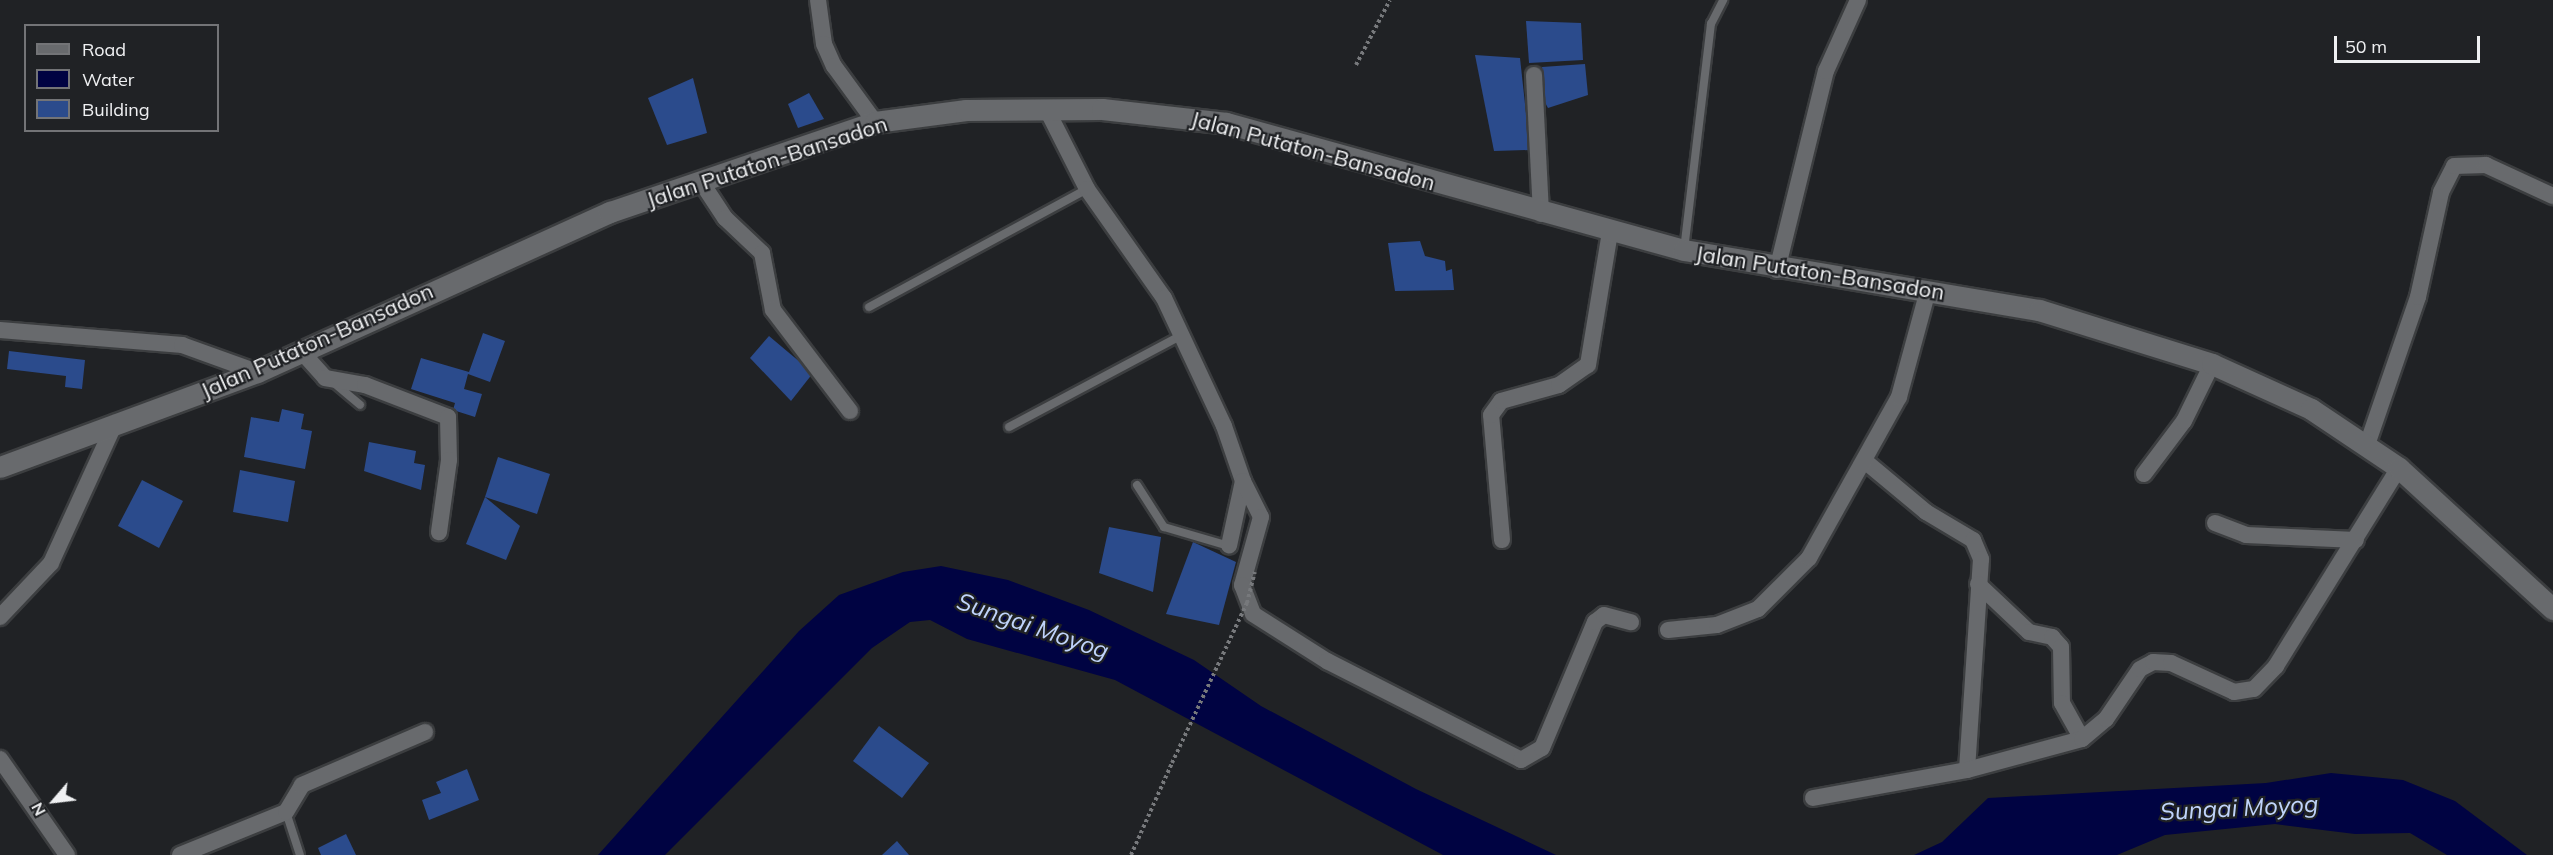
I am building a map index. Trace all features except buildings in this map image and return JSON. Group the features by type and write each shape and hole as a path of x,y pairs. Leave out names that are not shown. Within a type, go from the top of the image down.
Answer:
{"street":[{"path":"818,0 824,44 834,66 875,122"},
{"path":"1777,270 1826,71 1858,0"},
{"path":"1534,75 1541,214"},
{"name":"Jalan Putaton-Bansadon","path":"0,467 257,372 610,212 702,183 875,122 966,110 1160,112 1226,123 1541,214 1684,250 1777,270 1928,290 2087,322 2212,364 2311,410 2399,468 2553,609"},
{"path":"1047,110 1087,189 1164,298 1182,335 1243,481 1261,517 1242,585 1253,614 1327,662 1521,760 1542,748 1594,622 1604,615 1631,622"},
{"path":"2367,446 2418,297 2441,192 2454,166 2486,165 2553,196"},
{"path":"702,183 725,218 762,253 772,310 850,411"},
{"path":"1502,540 1491,415 1501,401 1559,385 1588,365 1610,232"},
{"path":"1668,630 1717,625 1758,609 1782,589 1809,558 1866,462 1899,398 1928,290"},
{"path":"0,330 182,345 257,372"},
{"path":"301,351 317,374 332,380 365,385 448,417 449,460 439,532"},
{"path":"2144,474 2184,421 2212,364"},
{"path":"0,617 51,563 115,423"},
{"path":"1866,462 1926,512 1973,540 1981,559 1967,770"},
{"path":"1813,798 1967,770 2082,739 2106,719 2140,669 2153,662 2171,663 2234,692 2254,689 2276,666 2399,468"},
{"path":"1229,546 1243,481"},
{"path":"2215,523 2246,535 2356,540"},
{"path":"1978,584 2029,632 2052,637 2061,647 2062,703 2082,739"},
{"path":"180,855 286,812 302,785 425,732"},
{"path":"0,759 67,855"}],"lane":[{"path":"1684,250 1711,24 1723,0"},
{"path":"868,307 1087,189"},
{"path":"1009,427 1182,335"},
{"path":"332,380 360,405"},
{"path":"1137,485 1164,527 1229,546"},
{"path":"286,812 300,855"}],"path":[{"path":"1356,65 1390,0"},
{"path":"1131,855 1247,603 1256,572"}],"water":[{"name":"Sungai Moyog","path":"941,566 1008,580 1089,610 1194,660 1261,706 1416,789 1556,855 1443,855 1115,680 967,639 930,620 910,622 872,648 665,855 598,855 799,631 839,595 903,572"},
{"name":"Sungai Moyog","path":"2331,773 2403,780 2455,801 2527,855 2447,855 2410,833 2355,834 2275,824 2165,835 2117,855 1914,855 1942,842 1988,798 2266,783"}]}
